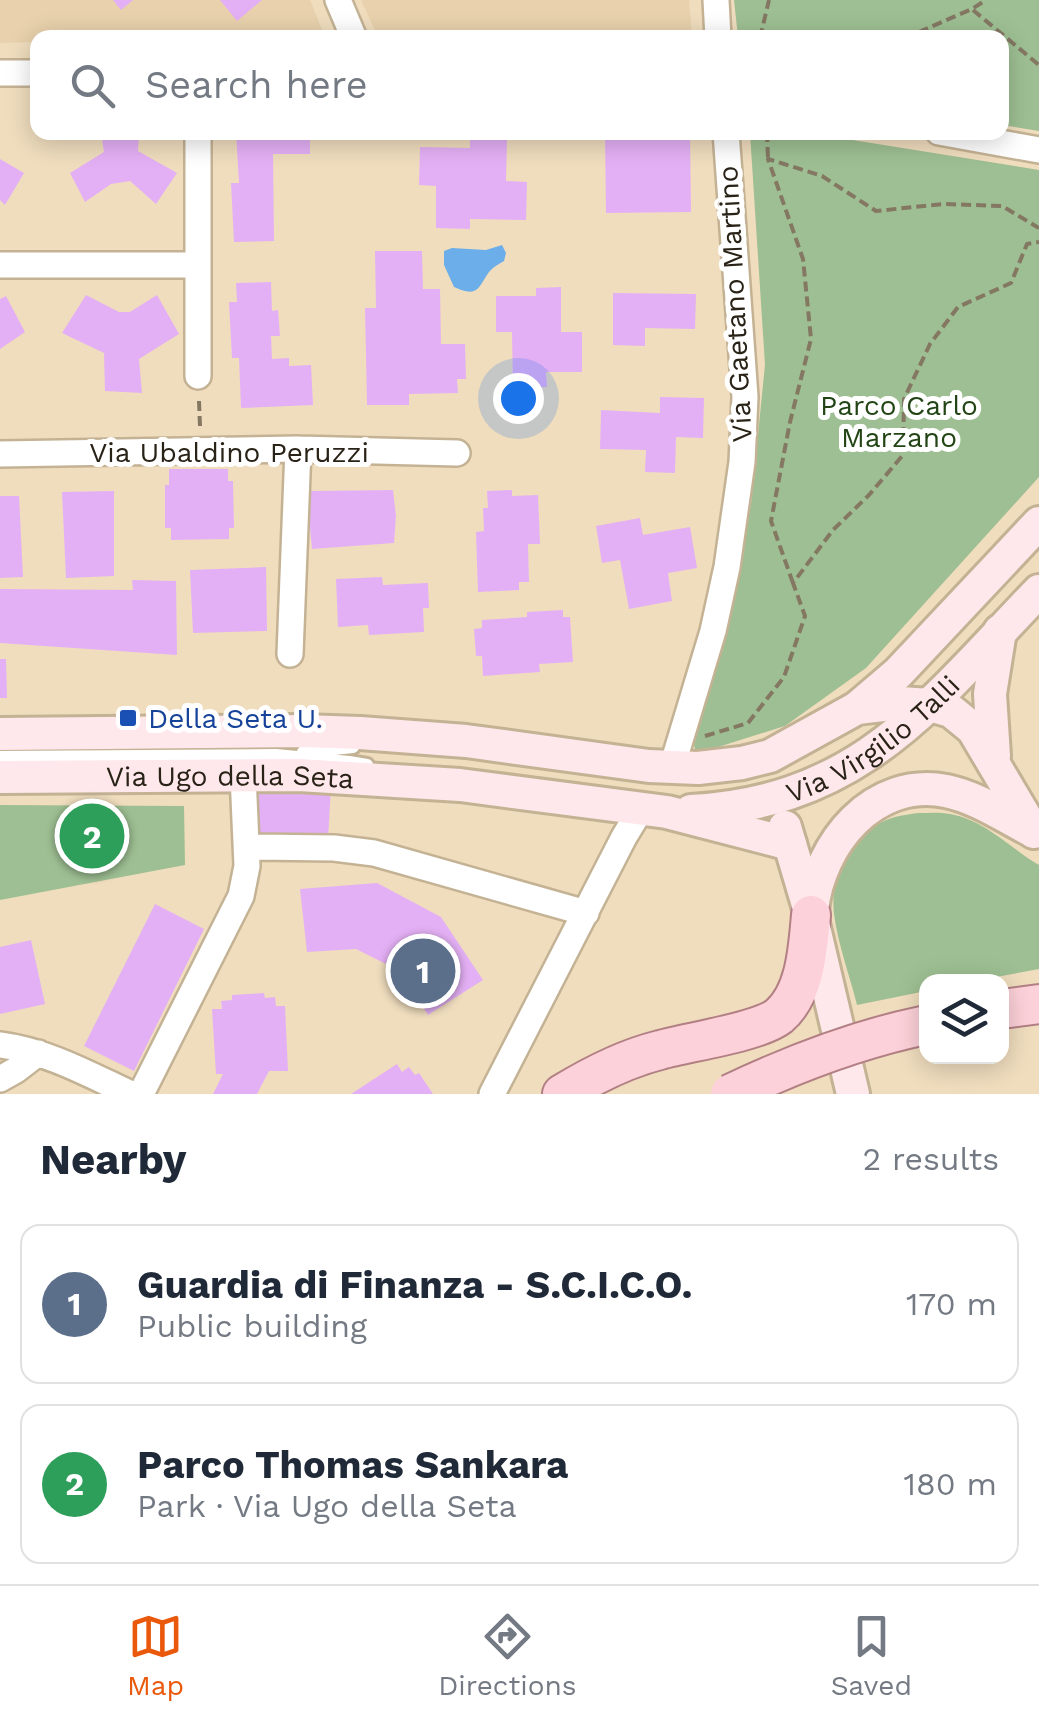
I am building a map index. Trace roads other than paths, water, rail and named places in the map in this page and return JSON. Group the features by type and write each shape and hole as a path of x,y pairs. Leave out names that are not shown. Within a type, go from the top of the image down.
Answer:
{"main road":[{"path":"562,1094 586,1078 625,1061 745,1029 778,1016 802,976 811,915"},
{"path":"1009,1009 1039,1004"},
{"path":"730,1094 832,1051 919,1027"}],"street":[{"path":"338,0 351,30"},
{"path":"716,0 718,30"},
{"path":"0,73 30,73"},
{"path":"198,140 198,376"},
{"name":"Via Gaetano Martino","path":"672,767 727,567 742,462 742,334 727,140"},
{"path":"983,140 1039,150"},
{"path":"0,266 197,265"},
{"path":"290,654 298,449"},
{"name":"Via Ubaldino Peruzzi","path":"0,454 298,449 457,453"},
{"name":"Via Virgilio Talli","path":"857,708 898,673 1039,523"},
{"name":"Via Virgilio Talli","path":"654,810 725,808 784,796 826,780 892,738 1039,591"},
{"path":"1000,631 990,710 1000,774"},
{"path":"857,708 900,703 930,704 951,711 977,735 1036,833"},
{"name":"Via Ugo della Seta","path":"0,734 302,731 432,739 698,768 751,762 781,751 857,708"},
{"path":"812,734 784,796 784,823 811,915 853,1094"},
{"name":"Via Ugo della Seta","path":"0,778 300,774 460,785 654,810"},
{"path":"141,1094 242,896 247,866 243,775"},
{"path":"811,915 816,886 833,845 858,815 888,797 920,790 949,792 986,806 1036,833"},
{"path":"492,1094 624,837 654,810 790,844"},
{"path":"247,847 334,848 374,853 586,913"},
{"path":"0,1045 26,1048 130,1094"},
{"path":"0,1079 38,1053"}],"lane":[{"name":"Via Ugo della Seta","path":"0,757 276,755 432,739"},
{"name":"Via Ugo della Seta","path":"276,755 349,762 460,785"}],"water":[{"path":"502,245 504,261 491,270 476,290 468,292 454,287 444,265 444,251 486,250"}],"place":[{"name":"Della Seta U.","path":"128,718"},
{"name":"Parco Thomas Sankara","path":"92,836"},
{"name":"Guardia di Finanza - S.C.I.C.O.","path":"423,971"}],"park label":[{"name":"Parco Carlo Marzano","path":"899,421"}]}
